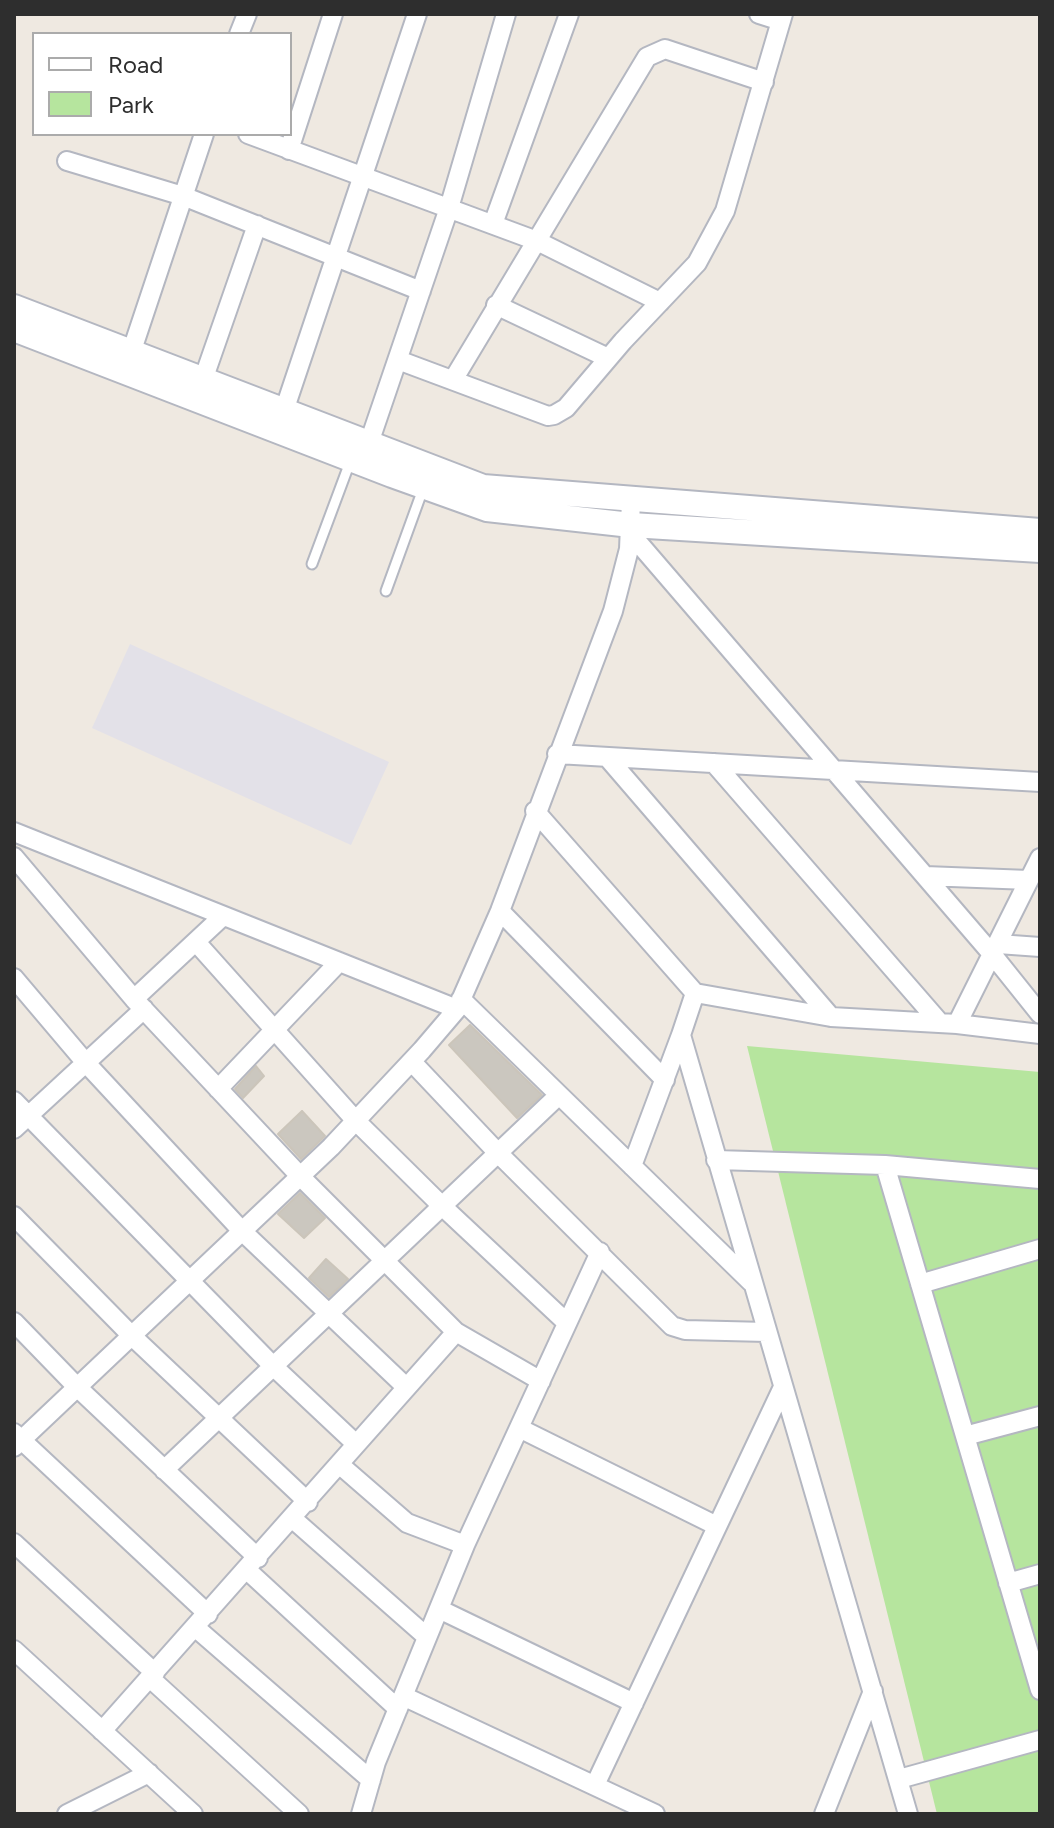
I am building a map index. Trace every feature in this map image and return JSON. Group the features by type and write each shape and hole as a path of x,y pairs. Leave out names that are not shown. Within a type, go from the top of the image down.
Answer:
{"street":[{"path":"289,150 333,14"},
{"path":"284,411 417,14"},
{"path":"360,451 398,360 449,208 506,14"},
{"path":"493,224 569,14"},
{"path":"398,360 548,416 566,408 697,263 725,211 782,18 759,14"},
{"path":"453,380 651,53 665,49 764,82"},
{"path":"131,353 203,136"},
{"path":"253,136 537,241 660,302"},
{"path":"67,161 183,196 421,291"},
{"path":"203,380 257,225"},
{"path":"496,305 608,358"},
{"path":"14,307 284,411 424,487 487,509 630,529 1040,550"},
{"path":"14,329 360,451 483,487 1040,531"},
{"path":"371,1780 16,1440 132,1336 356,1121 412,1062 459,1004 500,911 535,811 613,611 623,579 631,500"},
{"path":"630,529 925,876 995,949 1040,1014"},
{"path":"557,754 1040,782"},
{"path":"607,757 831,1017"},
{"path":"714,763 949,1024"},
{"path":"535,811 695,993 831,1017 949,1024 1040,1034"},
{"path":"15,834 339,962 459,1004 559,1095 752,1283"},
{"path":"14,857 139,1004 218,1089 456,1332 541,1381"},
{"path":"949,1024 995,949 1040,859"},
{"path":"925,876 1029,880"},
{"path":"500,911 665,1080"},
{"path":"14,1129 86,1063 223,916"},
{"path":"196,942 356,1121 567,1323"},
{"path":"995,949 1040,947"},
{"path":"218,1089 339,962"},
{"path":"14,978 86,1063 242,1231 406,1387"},
{"path":"632,1166 695,993"},
{"path":"681,1035 908,1814"},
{"path":"412,1062 497,1152 672,1326 685,1330 767,1332"},
{"path":"164,1470 559,1095"},
{"path":"14,1101 189,1282 356,1444"},
{"path":"716,1160 885,1165 1040,1179"},
{"path":"885,1165 1040,1690"},
{"path":"14,1216 132,1336 308,1502"},
{"path":"920,1284 1040,1249"},
{"path":"361,1814 400,1702 465,1545 600,1252"},
{"path":"14,1322 164,1470 253,1564 400,1702 595,1785 655,1814"},
{"path":"102,1731 456,1332"},
{"path":"595,1785 783,1387"},
{"path":"965,1436 1040,1416"},
{"path":"519,1428 717,1526"},
{"path":"339,1464 407,1523 465,1545"},
{"path":"293,1519 427,1637"},
{"path":"14,1543 299,1814"},
{"path":"1008,1583 1040,1574"},
{"path":"439,1609 634,1703"},
{"path":"14,1650 193,1814"},
{"path":"824,1814 873,1691"},
{"path":"899,1779 1040,1740"},
{"path":"67,1814 149,1773"}],"lane":[{"path":"312,564 360,451"},
{"path":"386,591 424,487"}],"shaded area":[{"path":"130,644 389,762 351,845 92,728"}],"green space":[{"path":"747,1046 1040,1072 1040,1814 937,1814"}],"building":[{"path":"470,1025 542,1095 517,1118 449,1045"},
{"path":"256,1066 264,1076 243,1098 235,1089"},
{"path":"302,1111 325,1136 301,1159 278,1134"},
{"path":"300,1193 325,1218 304,1238 278,1214"},
{"path":"326,1259 348,1279 329,1297 309,1278"}]}
